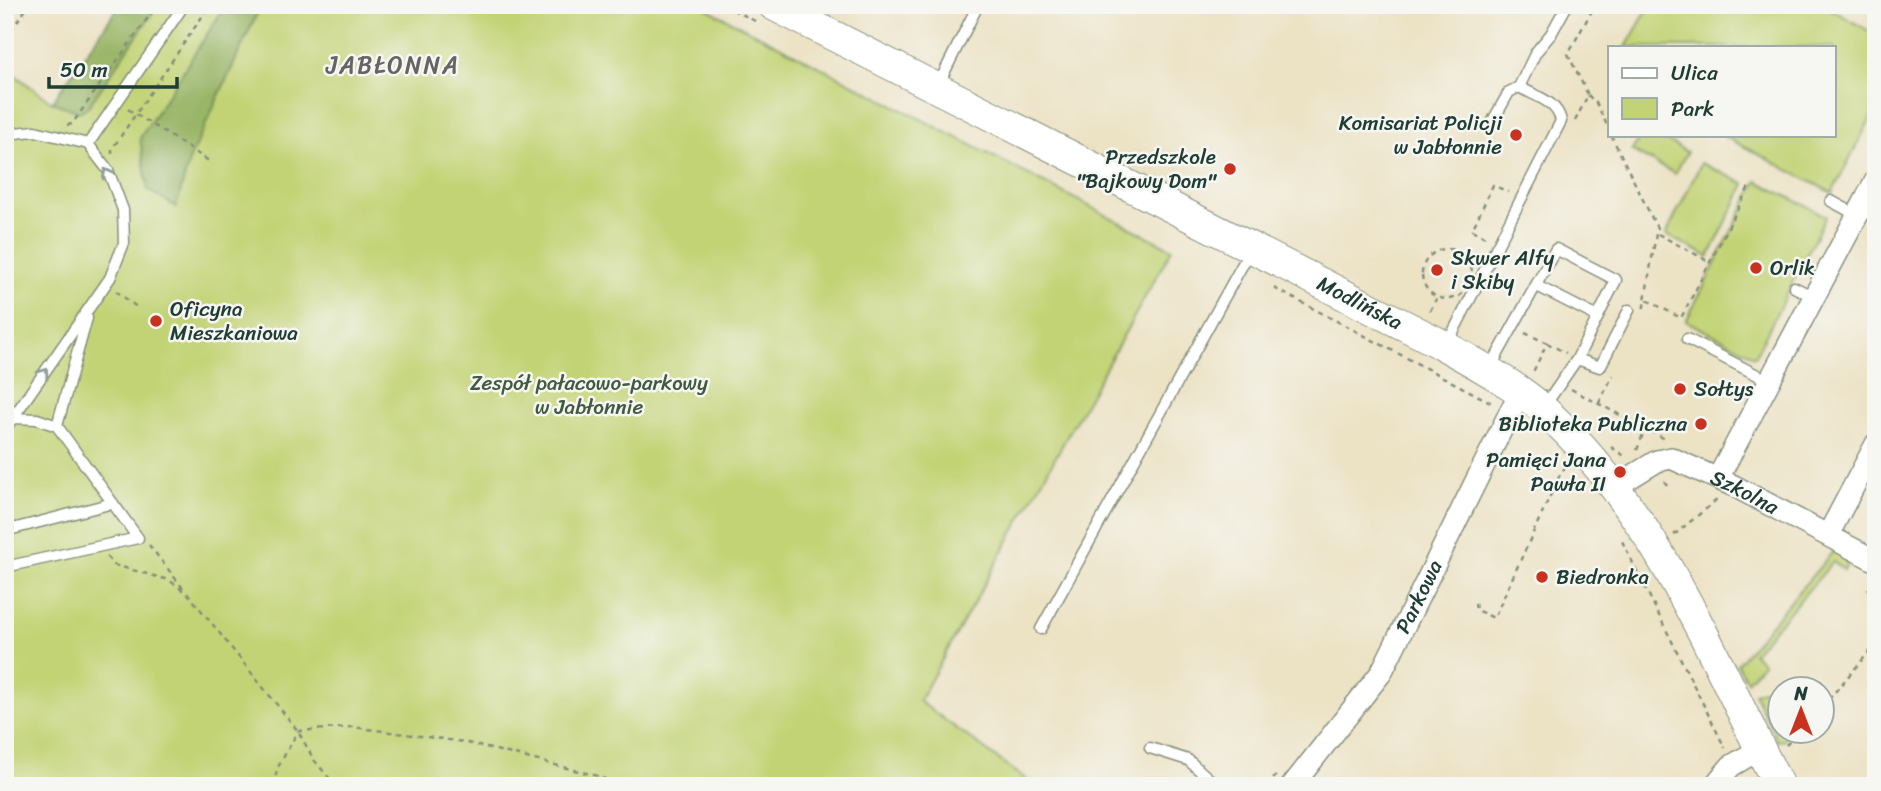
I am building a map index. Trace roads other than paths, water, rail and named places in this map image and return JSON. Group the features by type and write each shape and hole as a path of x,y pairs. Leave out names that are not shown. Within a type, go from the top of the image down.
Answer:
{"main road":[{"name":"Modlińska","path":"773,5 1446,347 1476,380 1524,395 1613,488 1656,546 1771,750 1779,786"}],"street":[{"path":"1726,482 1769,382 1876,180"},
{"name":"Parkowa","path":"1292,786 1381,673 1524,395"},
{"path":"1828,535 1876,443"},
{"name":"Szkolna","path":"1613,488 1657,461 1671,458 1726,482 1876,561"},
{"path":"1714,786 1733,765 1771,750"},
{"path":"1312,786 1316,757"}],"lane":[{"path":"88,144 184,5"},
{"path":"937,87 978,5"},
{"path":"1490,127 1509,92 1518,87 1536,52 1567,5"},
{"path":"1446,347 1561,121 1559,111 1552,104 1518,87"},
{"path":"5,134 35,131 88,144 108,170 123,210 124,243 110,278 90,310 5,429"},
{"path":"1831,201 1857,215"},
{"path":"1041,629 1252,248"},
{"path":"1476,380 1514,327 1556,249 1616,280 1577,359 1562,383 1524,395"},
{"path":"1537,286 1598,317"},
{"path":"1794,287 1814,297"},
{"path":"57,426 90,310"},
{"path":"1577,359 1600,367 1629,310"},
{"path":"1687,339 1769,382"},
{"path":"5,567 138,538 57,426 37,419 13,418"},
{"path":"5,531 113,503"},
{"path":"1150,748 1188,760 1217,786"}],"place":[{"name":"Komisariat Policji w Jabłonnie","path":"1516,135"},
{"name":"Przedszkole \"Bajkowy Dom\"","path":"1230,169"},
{"name":"Orlik","path":"1756,268"},
{"name":"Skwer Alfy i Skiby","path":"1437,270"},
{"name":"Oficyna Mieszkaniowa","path":"156,321"},
{"name":"Sołtys","path":"1680,389"},
{"name":"Biblioteka Publiczna","path":"1701,424"},
{"name":"Pamięci Jana Pawła II","path":"1620,472"},
{"name":"Biedronka","path":"1542,577"}],"district":[{"name":"JABŁONNA","path":"393,65"}],"park label":[{"name":"Zespół pałacowo-parkowy w Jabłonnie","path":"589,395"}]}
